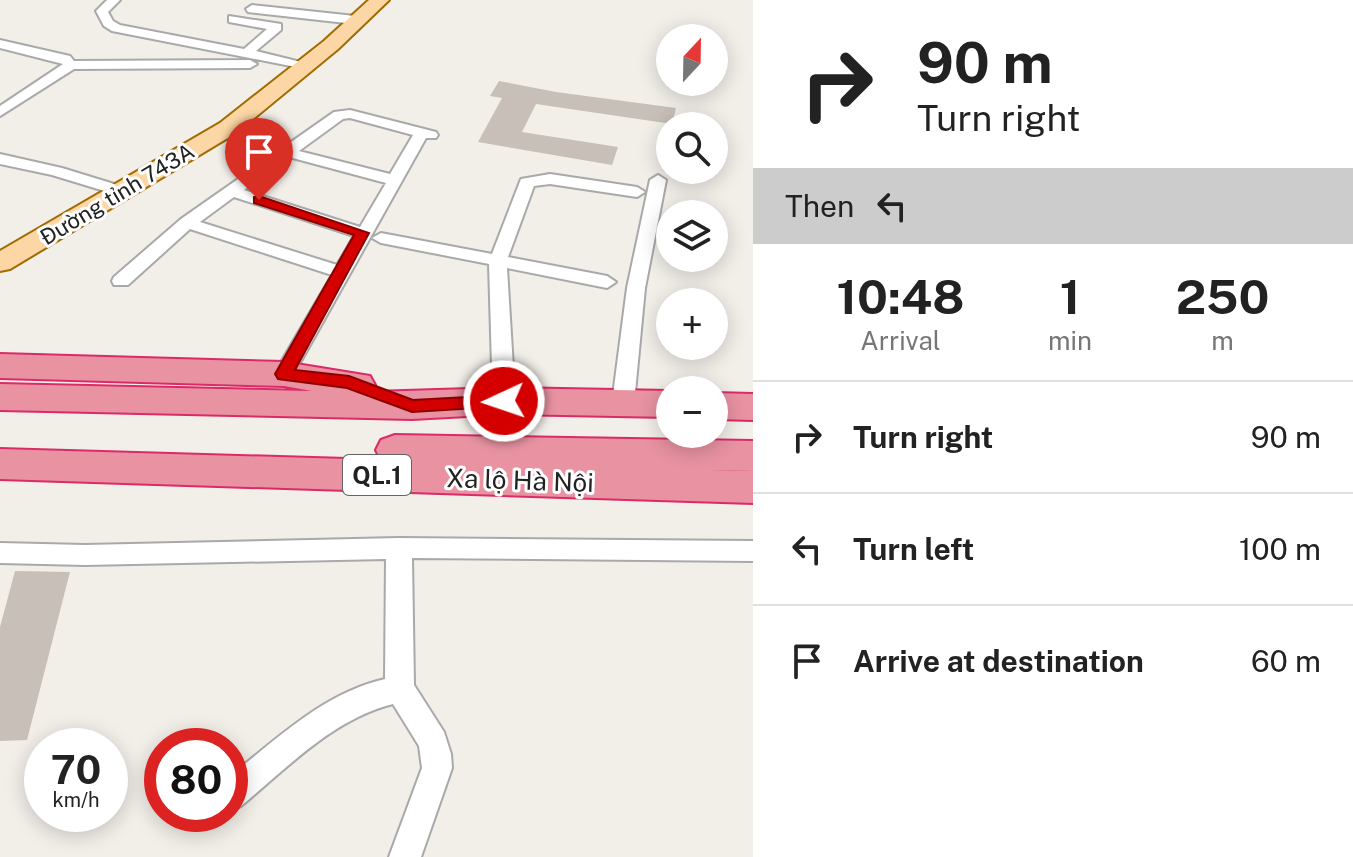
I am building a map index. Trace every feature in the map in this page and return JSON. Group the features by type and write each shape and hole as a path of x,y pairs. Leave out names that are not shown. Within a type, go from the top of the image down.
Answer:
{"highway":[{"name":"QL.1","path":"0,366 284,374 349,382 412,406"},
{"name":"QL.1","path":"0,384 183,401"},
{"name":"QL.1","path":"0,397 412,406 504,401 656,404"},
{"name":"QL.1","path":"0,408 183,401"},
{"name":"Xa lộ Hà Nội","path":"183,401 390,418 517,452"},
{"name":"Xa lộ Hà Nội","path":"0,444 753,456"},
{"path":"679,454 753,486"},
{"name":"Xa lộ Hà Nội","path":"0,464 753,486"}],"main road":[{"name":"Đường tỉnh 743A","path":"0,263 228,128 296,64 380,0"}],"street":[{"path":"114,0 102,11 108,23 116,28 296,64"},
{"path":"252,9 355,20"},
{"path":"233,19 277,27 247,53"},
{"path":"0,44 68,62 296,64"},
{"path":"0,112 68,62"},
{"path":"0,91 23,97"},
{"path":"121,281 187,223 343,114 426,134 362,233 284,374"},
{"path":"286,152 394,180"},
{"path":"0,159 56,171 121,191"},
{"path":"504,401 498,261 527,182 550,179 637,192"},
{"path":"623,403 636,288 657,184"},
{"path":"233,192 362,233"},
{"path":"187,223 341,272"},
{"path":"381,238 607,282"},
{"path":"0,553 85,555 399,548 753,551"},
{"path":"399,548 401,689 432,736 438,754 437,768 405,857"},
{"path":"248,781 324,720 363,698 401,689"}],"building":[{"path":"499,81 676,108 675,112 656,112 656,122 536,104 522,132 618,147 612,165 478,142 502,98 490,96"},
{"path":"15,571 70,572 30,728 24,728 24,740 0,741 0,627"}],"route":[{"path":"259,200 362,233 284,374 349,382 412,406 504,401"}]}
